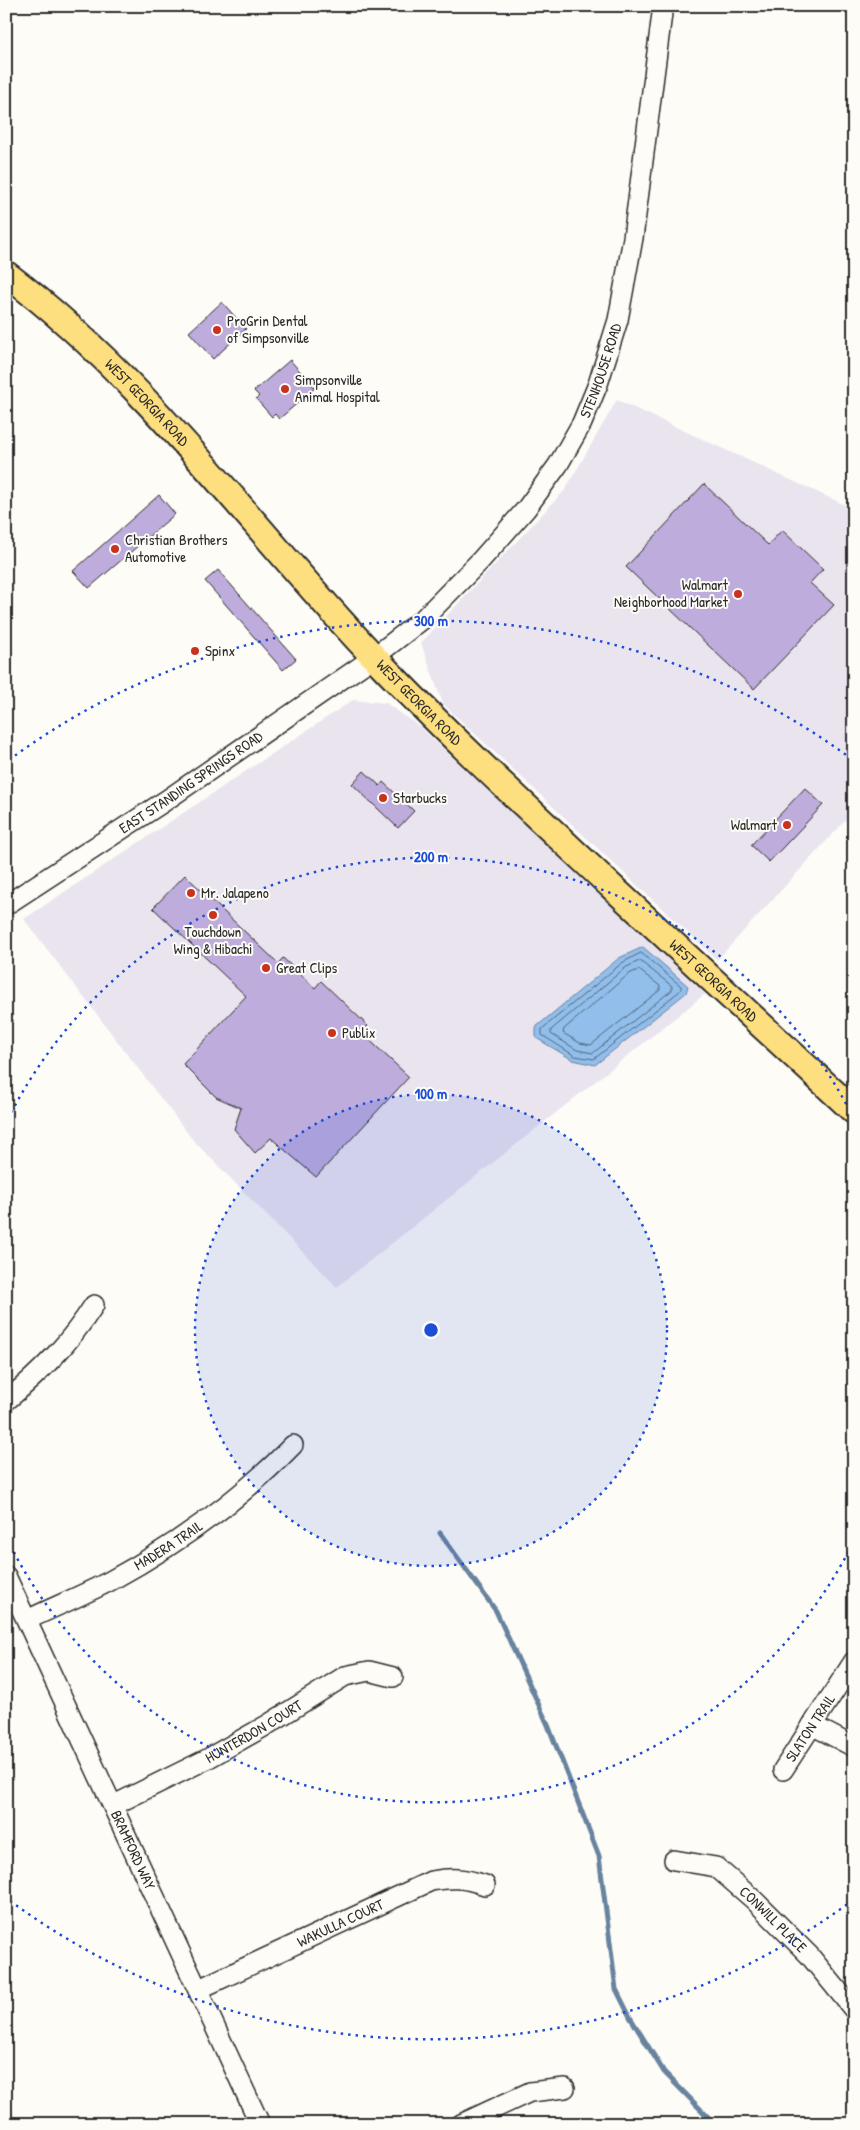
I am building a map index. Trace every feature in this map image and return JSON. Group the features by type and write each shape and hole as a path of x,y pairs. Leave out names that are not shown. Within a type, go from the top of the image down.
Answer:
{"main road":[{"name":"WEST GEORGIA ROAD","path":"6,274 57,314 106,361 187,446 374,657 483,768 854,1111"}],"street":[{"name":"STENHOUSE ROAD","path":"374,657 423,619 480,561 526,509 558,466 582,423 598,384 618,320 633,238 663,6"},
{"name":"EAST STANDING SPRINGS ROAD","path":"6,904 165,801 374,657"},
{"path":"6,1401 38,1375 52,1360 76,1332 94,1304"},
{"name":"MADERA TRAIL","path":"27,1620 109,1581 169,1546 226,1505 293,1445"},
{"name":"BRAMFORD WAY","path":"6,1576 260,2124"},
{"name":"SLATON TRAIL","path":"783,1770 854,1661"},
{"name":"HUNTERDON COURT","path":"114,1806 207,1760 345,1676 369,1671 393,1677"},
{"path":"812,1725 854,1747"},
{"name":"CONWILL PLACE","path":"674,1860 716,1867 754,1900 809,1955 854,2010"},
{"name":"WAKULLA COURT","path":"199,1989 430,1881 464,1878 485,1885"},
{"path":"460,2124 485,2119 530,2092 565,2088"}],"shaded area":[{"path":"617,400 854,509 854,811 717,960 443,704 421,643 565,490"},
{"path":"353,700 386,703 420,727 705,994 337,1287 192,1139 24,919"}],"water":[{"path":"643,947 688,986 686,993 595,1065 573,1060 536,1038 536,1027 619,958"}],"building":[{"name":"ProGrin Dental of Simpsonville","path":"222,302 246,329 213,359 189,332"},
{"name":"Simpsonville Animal Hospital","path":"290,360 315,388 279,419 275,414 272,417 256,399 259,396 254,391"},
{"name":"Walmart Neighborhood Market","path":"704,484 768,545 782,530 823,569 810,583 834,605 754,689 626,567"},
{"name":"Christian Brothers Automotive","path":"159,495 175,514 89,588 73,571"},
{"name":"Spinx","path":"218,570 296,659 283,670 205,581"},
{"name":"Starbucks","path":"364,771 380,786 383,782 414,811 398,828 352,784"},
{"name":"Walmart","path":"805,788 823,805 769,862 751,845"},
{"path":"185,875 278,963 283,958 315,988 321,981 368,1026 361,1032 409,1077 316,1177 271,1138 255,1153 234,1129 241,1108 216,1097 183,1064 246,996 153,908"}],"waterway":[{"path":"440,1533 496,1611 548,1725 599,1856 616,1989 630,2017 664,2072 715,2124"}],"place":[{"name":"ProGrin Dental of Simpsonville","path":"217,330"},
{"name":"Simpsonville Animal Hospital","path":"285,389"},
{"name":"Christian Brothers Automotive","path":"115,549"},
{"name":"Walmart Neighborhood Market","path":"738,594"},
{"name":"Spinx","path":"195,651"},
{"name":"Starbucks","path":"383,798"},
{"name":"Walmart","path":"787,825"},
{"name":"Mr. Jalapeno","path":"191,893"},
{"name":"Touchdown Wing & Hibachi","path":"213,915"},
{"name":"Great Clips","path":"266,968"},
{"name":"Publix","path":"332,1033"}]}
